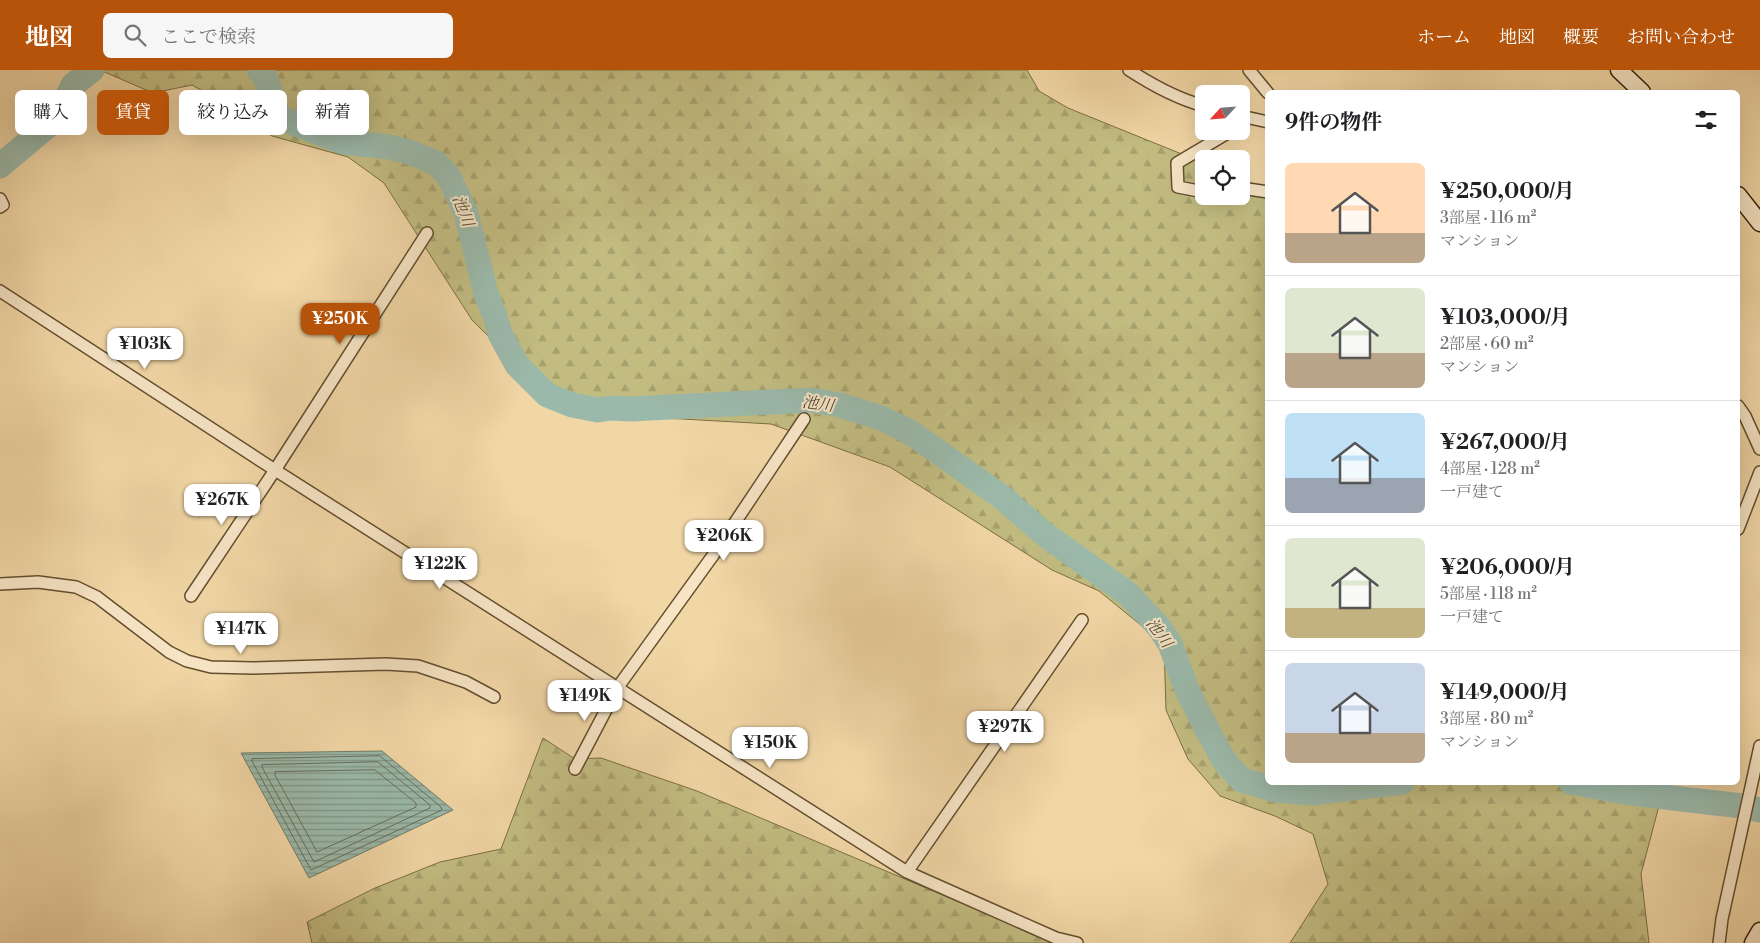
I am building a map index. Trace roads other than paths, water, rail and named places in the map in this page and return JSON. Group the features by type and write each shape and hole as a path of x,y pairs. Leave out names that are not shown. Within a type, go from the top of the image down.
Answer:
{"main road":[{"path":"1619,70 1640,90"},
{"path":"1740,198 1760,224"},
{"path":"1753,943 1760,931"}],"street":[{"path":"1129,70 1146,81 1195,104"},
{"path":"1249,70 1266,90"},
{"path":"1250,118 1265,121"},
{"path":"1199,150 1216,140"},
{"path":"1195,152 1177,163 1178,187 1195,190"},
{"path":"1250,189 1265,192"},
{"path":"0,199 2,205 0,207"},
{"path":"191,596 275,470 427,233"},
{"path":"0,291 275,470 907,872 1056,938 1077,943"},
{"path":"1740,409 1760,449"},
{"path":"575,769 618,687 714,554 804,419"},
{"path":"1740,524 1760,472"},
{"path":"0,584 38,582 76,587 97,597 169,652 187,661 211,667 253,668 386,664 418,666 466,682 494,697"},
{"path":"907,872 1082,620"},
{"path":"1720,943 1722,919 1760,746"}],"water":[{"path":"382,751 453,810 309,878 241,753"}],"waterway":[{"name":"池川","path":"0,166 57,118 73,85 92,70"},
{"name":"池川","path":"259,70 267,81 274,106 281,118 343,142 390,147 412,153 436,163 448,175 466,213 486,294 500,334 517,365 547,395 572,405 598,410 811,400 840,405 881,418 910,432 1002,497 1043,533 1128,594 1159,627 1170,644 1187,690 1210,735 1225,762 1242,780 1275,790 1312,793 1377,785"},
{"name":"池川","path":"1587,785 1630,793 1742,806 1760,810"}]}
